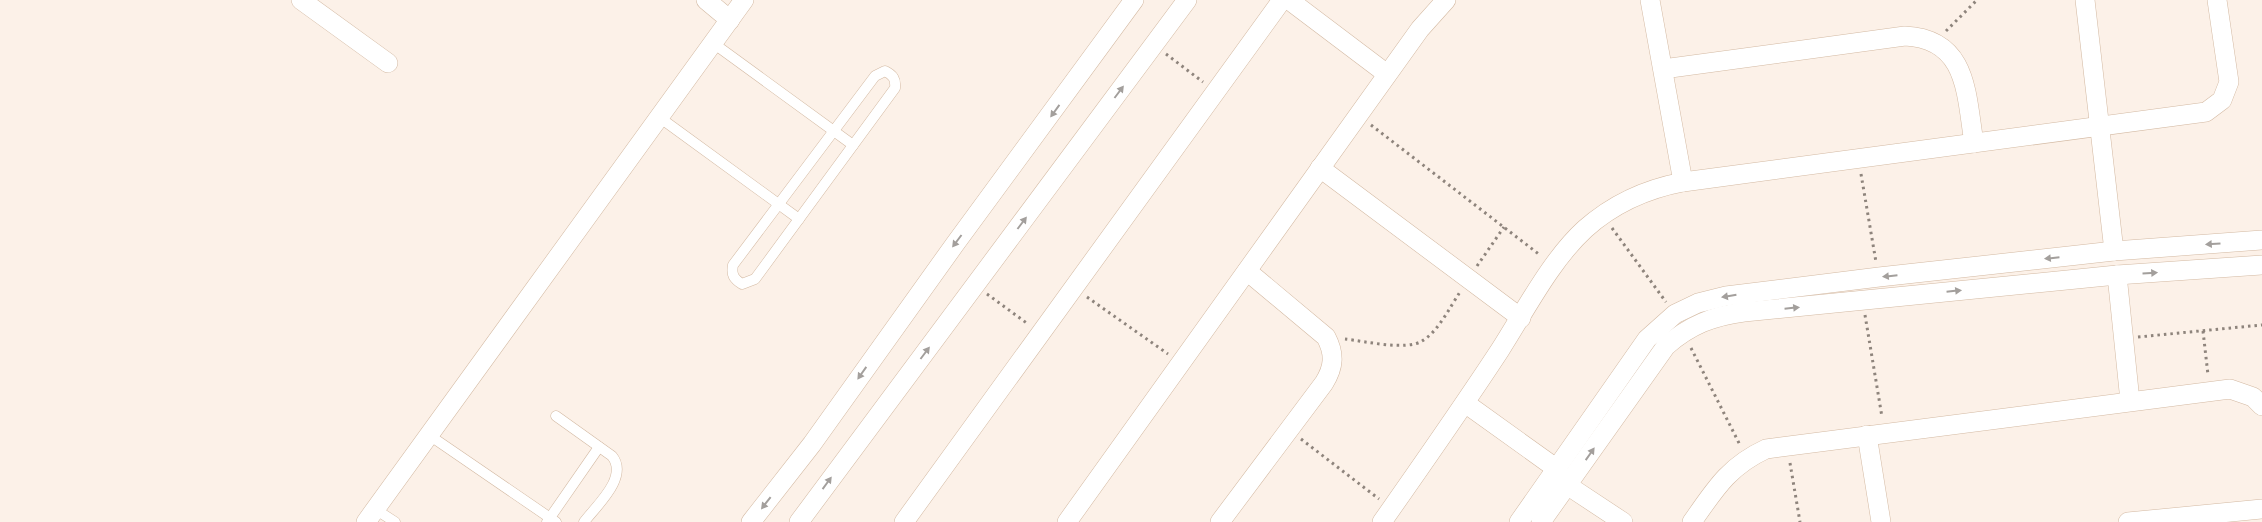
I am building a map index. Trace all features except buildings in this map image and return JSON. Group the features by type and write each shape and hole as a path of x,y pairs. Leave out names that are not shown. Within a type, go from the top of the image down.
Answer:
{"street":[{"path":"301,0 388,63"},
{"path":"706,0 730,20"},
{"path":"370,515 744,0"},
{"path":"751,522 812,444 949,252 1134,0"},
{"path":"799,522 1187,0"},
{"path":"904,522 1282,0"},
{"path":"1289,0 1388,74"},
{"path":"1066,522 1420,29 1446,0"},
{"path":"1650,0 1683,182"},
{"path":"2085,0 2114,252"},
{"path":"1387,515 1465,403 1555,266 1579,236 1602,215 1643,193 1683,182 2206,112 2222,100 2229,82 2217,0"},
{"path":"1663,69 1905,36 1920,37 1935,42 1947,51 1957,63 1963,78 1974,143"},
{"path":"1320,168 1521,318"},
{"path":"1519,522 1647,339 1675,314 1698,303 1726,296 1879,277 2114,252 2262,240"},
{"path":"1541,522 1666,346 1682,332 1702,321 1722,315 1863,300 2117,275 2262,265"},
{"path":"1220,522 1330,372 1333,360 1332,348 1326,337 1246,271"},
{"path":"2117,275 2130,401"},
{"path":"1692,522 1728,473 1747,458 1766,449 2230,388 2242,391 2253,397 2262,406"},
{"path":"1465,403 1557,469"},
{"path":"1876,434 1881,522"},
{"path":"1567,485 1623,522"},
{"path":"2128,522 2158,521 2262,509"}],"lane":[{"path":"713,42 853,145"},
{"path":"885,71 892,75 896,81 895,88 755,279 742,284 736,280 732,273 733,265 834,131 875,76 885,71"},
{"path":"658,117 799,219"},
{"path":"556,416 616,461 617,477 584,522"},
{"path":"429,435 551,521 599,447"},
{"path":"370,515 395,522"}],"path":[{"path":"1935,42 1978,0"},
{"path":"1154,45 1216,92"},
{"path":"1358,115 1555,266"},
{"path":"1859,159 1879,277"},
{"path":"1602,215 1675,314"},
{"path":"1326,337 1401,345 1412,345 1422,342 1430,335 1504,227"},
{"path":"976,286 1041,334"},
{"path":"1074,288 1180,363"},
{"path":"1863,300 1876,434"},
{"path":"2124,339 2262,325"},
{"path":"2203,331 2210,391"},
{"path":"1682,332 1747,458"},
{"path":"1289,430 1387,515"},
{"path":"1788,445 1800,522"}]}
